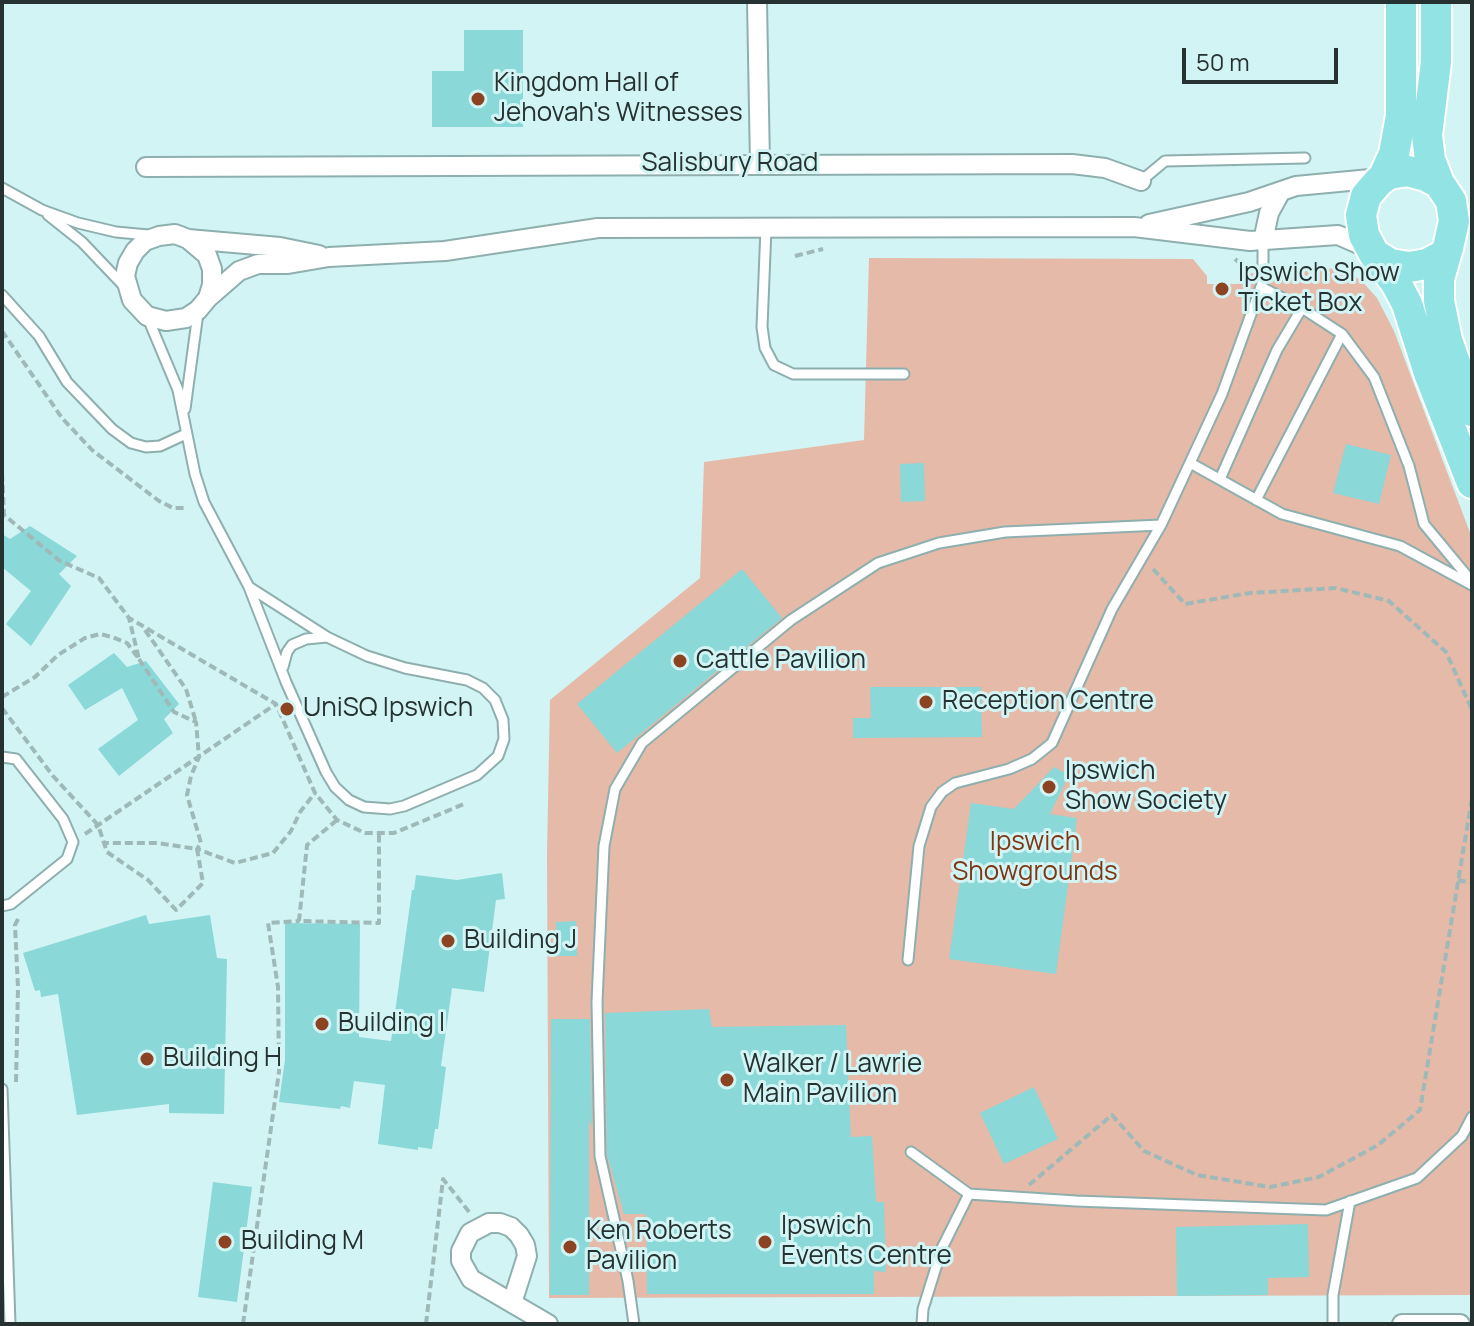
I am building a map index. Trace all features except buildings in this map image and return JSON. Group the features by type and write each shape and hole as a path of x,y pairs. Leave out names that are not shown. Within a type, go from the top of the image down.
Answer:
{"main road":[{"path":"1401,2 1400,126 1394,154 1383,177 1369,192 1362,210 1362,229 1372,251 1407,304 1429,373 1472,483"},
{"path":"1436,2 1436,62 1427,135 1430,160 1440,185 1451,201 1456,246 1439,279 1439,301 1451,351 1472,411"},
{"path":"1383,177 1415,172 1440,185 1472,194"},
{"path":"1372,251 1390,264 1409,267 1427,264 1456,246"}],"street":[{"path":"757,2 760,164"},
{"name":"Salisbury Road","path":"146,167 1072,164 1105,168 1141,181"},
{"path":"1134,227 1249,202 1301,185 1383,177"},
{"path":"1263,241 1269,213 1280,193"},
{"path":"329,257 280,247 188,239 175,234 145,241 128,263 125,276 132,300 147,316 174,321 203,304 224,281 248,267 329,257 445,251 598,228 1134,227 1263,241 1338,235 1372,251"},
{"path":"188,239 207,255 212,269 212,285 203,304"},
{"path":"512,1303 527,1256 525,1245 517,1233 500,1223 478,1226 470,1233 461,1251 465,1271 480,1285 548,1324"},
{"path":"1402,1324 1460,1324"}],"lane":[{"name":"Salisbury Road","path":"1141,181 1165,161 1305,158"},
{"path":"2,188 42,210 82,242 127,289"},
{"path":"42,210 98,228 159,236"},
{"path":"766,228 762,327 765,348 774,365 793,374 904,374"},
{"path":"908,960 919,846 931,807 942,792 955,783 1009,769 1032,759 1052,743 1112,609 1143,558 1192,464 1232,370 1265,272 1263,241"},
{"path":"1261,287 1302,308 1342,334 1374,377 1409,466 1424,524 1472,584"},
{"path":"2,295 39,336 67,382 112,429 131,443 146,447 160,446 186,434"},
{"path":"184,416 191,353 203,304"},
{"path":"1220,479 1277,350 1302,308"},
{"path":"147,316 172,371 204,502 249,587 335,787 349,800 364,807 390,809 477,775 498,756 504,739 503,720 495,700 483,688 467,680 367,656 327,637 249,587"},
{"path":"1256,500 1342,334"},
{"path":"1192,464 1282,514 1400,546 1472,584"},
{"path":"634,1324 628,1281 600,1156 597,1002 604,846 615,789 642,743 791,620 878,563 939,543 1005,532 1161,525"},
{"path":"283,671 287,652 292,645 306,639 327,637"},
{"path":"2,757 16,759 63,819 73,842 67,859 11,904 2,906"},
{"path":"2,1089 10,1324"},
{"path":"911,1152 969,1194 1326,1210 1417,1178 1462,1136 1472,1117"},
{"path":"922,1324 923,1309 942,1248 969,1194"},
{"path":"1333,1324 1333,1295 1350,1201"}],"path":[{"path":"795,256 819,249 834,249"},
{"path":"1234,259 1245,268"},
{"path":"2,331 62,418 92,450 159,501 173,508 185,508"},
{"path":"2,473 4,515 60,561 99,578 129,618 139,659"},
{"path":"1143,558 1185,604 1250,593 1336,588 1389,601 1446,652 1472,710"},
{"path":"129,618 276,704"},
{"path":"2,708 53,776 98,825 107,852 148,880 176,910 203,883 197,849 201,843 187,795 199,757 196,722 186,689 143,626"},
{"path":"2,697 35,677 58,655 85,638 100,634 127,643 174,712 196,722"},
{"path":"73,842 293,693"},
{"path":"104,843 157,843 197,849 235,863 273,853 315,793"},
{"path":"1015,1197 1112,1115 1144,1151 1197,1175 1270,1187 1319,1177 1378,1145 1420,1110 1472,798"},
{"path":"299,921 307,845 337,820"},
{"path":"243,1324 279,1072 278,987 268,923 379,923 379,833"},
{"path":"1458,880 1472,883"},
{"path":"426,1324 443,1179 478,1226"}],"green space":[{"name":"Ipswich Showgrounds","path":"869,258 1193,259 1207,276 1207,284 1237,284 1251,273 1318,267 1343,270 1361,280 1377,298 1394,331 1472,538 1472,1295 549,1298 547,855 550,700 700,578 704,462 864,440"}],"place":[{"name":"Kingdom Hall of Jehovah's Witnesses","path":"478,99"},
{"name":"Ipswich Show Ticket Box","path":"1222,289"},
{"name":"Cattle Pavilion","path":"680,661"},
{"name":"Reception Centre","path":"926,702"},
{"name":"UniSQ Ipswich","path":"287,709"},
{"name":"Ipswich Show Society","path":"1049,787"},
{"name":"Building J","path":"448,941"},
{"name":"Building I","path":"322,1024"},
{"name":"Building H","path":"147,1059"},
{"name":"Walker / Lawrie Main Pavilion","path":"727,1080"},
{"name":"Building M","path":"225,1242"},
{"name":"Ipswich Events Centre","path":"765,1242"},
{"name":"Ken Roberts Pavilion","path":"570,1247"}]}
